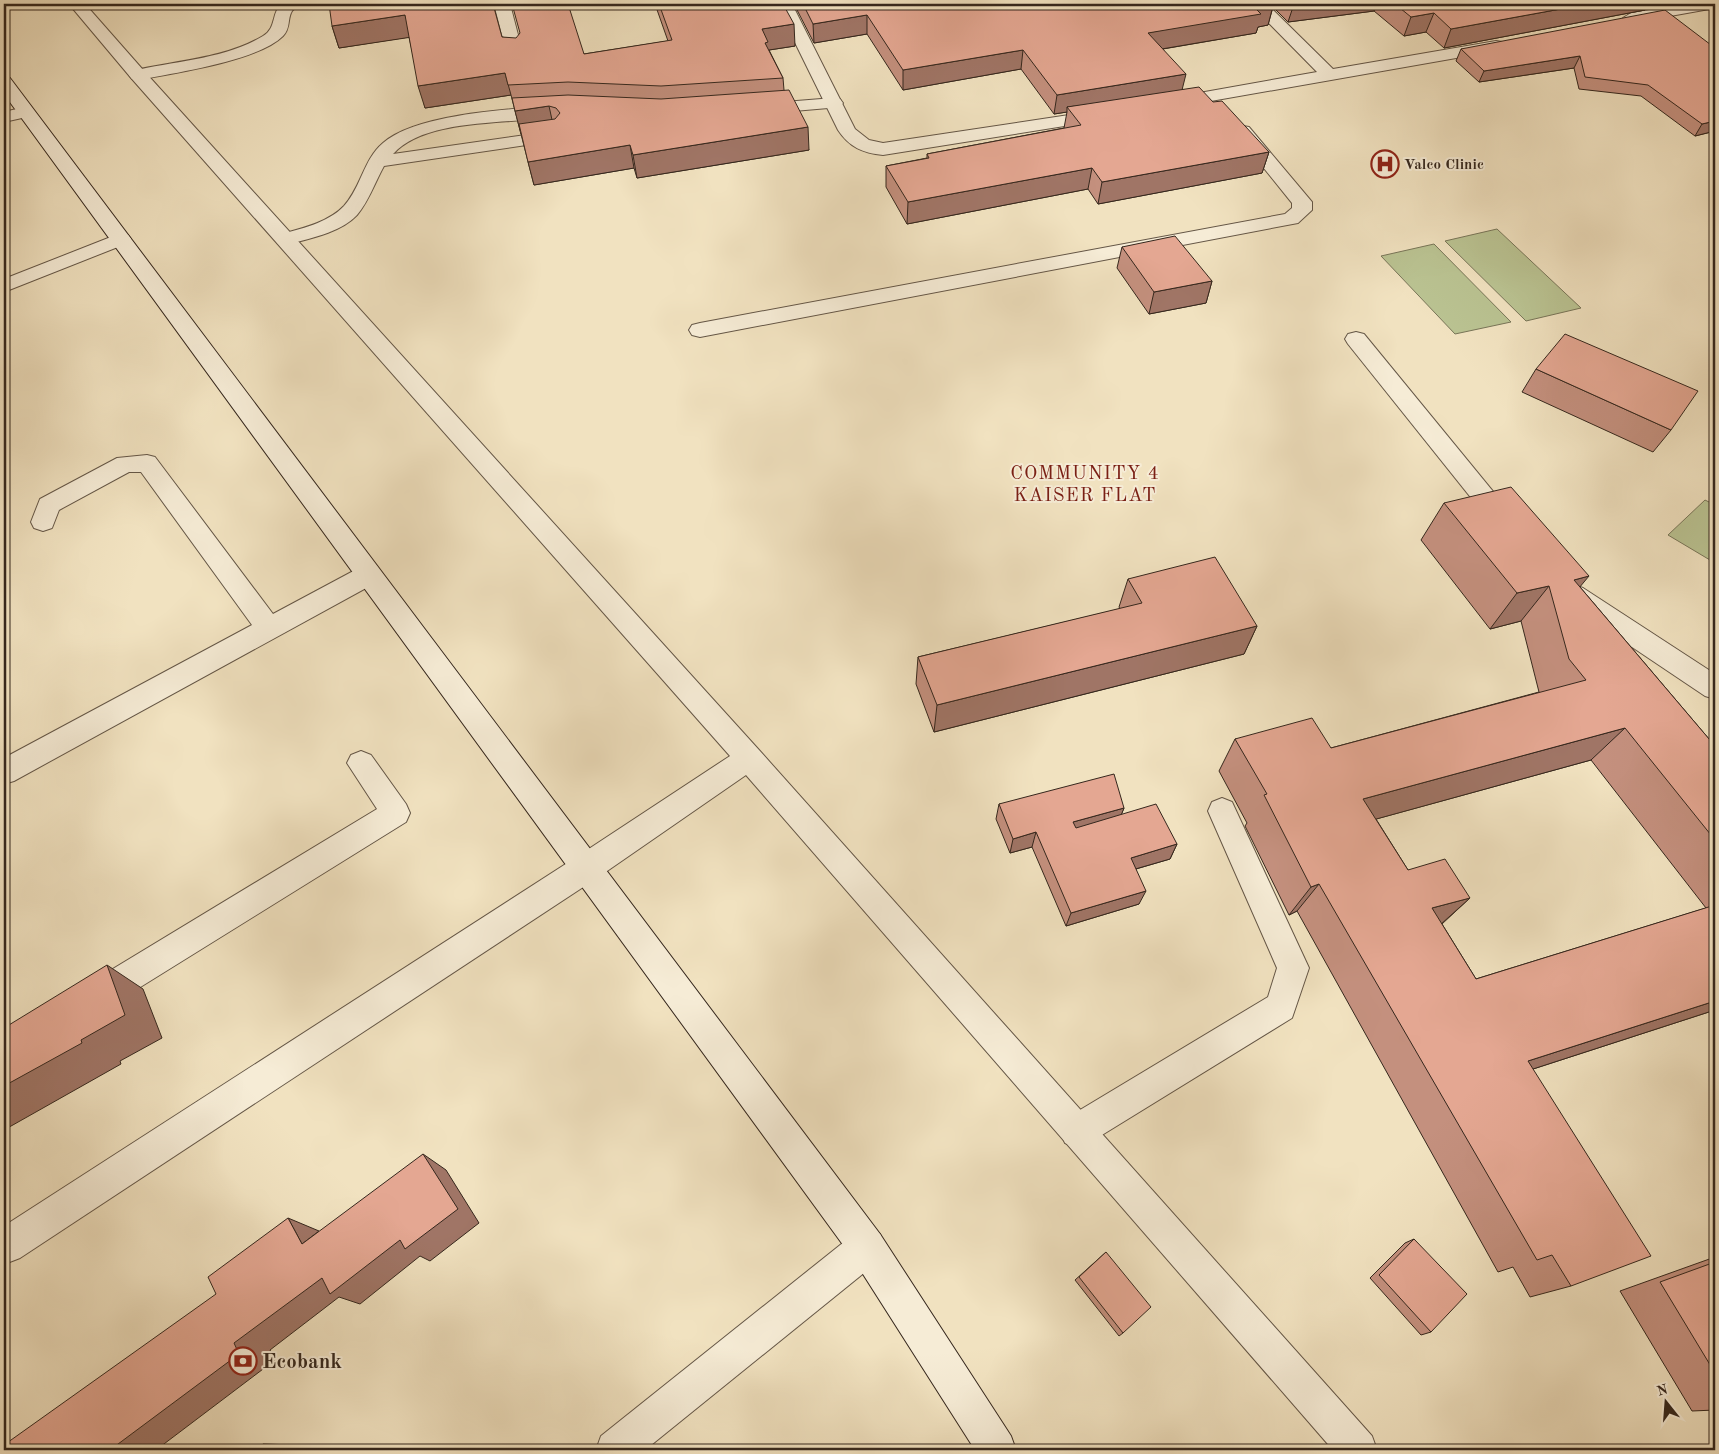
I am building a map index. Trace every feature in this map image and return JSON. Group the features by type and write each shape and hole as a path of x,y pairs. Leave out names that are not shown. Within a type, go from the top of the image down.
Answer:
{"street":[{"path":"77,4 138,75 749,758 1358,1450"},
{"path":"138,75 213,59 265,43 279,31 285,9 293,4"},
{"path":"502,4 516,54"},
{"path":"784,4 852,138 868,148 883,149 1117,112"},
{"path":"1258,4 1330,76"},
{"path":"1614,22 1682,8 1710,12"},
{"path":"1156,106 1215,97 1517,41"},
{"path":"4,82 14,114 121,239 867,1247 997,1450"},
{"path":"700,330 1291,219 1302,210 1302,202 1215,97"},
{"path":"738,111 834,103"},
{"path":"285,238 310,232 334,222 354,206 375,162 392,144 430,126 528,112 573,111"},
{"path":"375,162 554,136"},
{"path":"4,286 121,239"},
{"path":"1356,338 1518,539"},
{"path":"43,522 48,505 125,464 147,463 269,628"},
{"path":"4,772 368,574"},
{"path":"1556,580 1607,618 1715,688"},
{"path":"1607,618 1649,672"},
{"path":"7,1245 586,868 749,758"},
{"path":"71,1013 396,813 361,763"},
{"path":"1077,1131 1281,1007 1293,968 1222,811"},
{"path":"615,1450 867,1247"}],"green space":[{"path":"1497,229 1581,308 1526,321 1445,241"},
{"path":"1434,244 1511,322 1455,334 1381,256"},
{"path":"1705,500 1715,505 1715,563 1668,535"}],"building":[{"path":"329,4 493,4 502,37 516,38 520,33 512,4 568,4 584,54 672,40 659,4 783,4 794,24 762,29 768,42 765,43 783,78 661,86 568,82 508,85 505,73 418,86 405,15 332,26"},
{"path":"803,4 1271,4 1273,6 1255,8 1261,14 1148,33 1186,74 1057,95 1023,50 903,70 867,15 813,24"},
{"path":"1395,4 1588,4 1451,29 1434,13 1411,17"},
{"path":"1665,10 1715,48 1715,121 1702,124 1648,85 1585,77 1580,56 1484,71 1461,49"},
{"path":"1199,87 1213,102 1222,101 1269,152 1102,182 1092,168 908,202 886,166 929,158 927,154 1081,125 1067,107"},
{"path":"789,90 808,127 633,155 630,145 528,162 519,124 555,119 560,113 556,108 549,106 515,111 512,98 568,95 661,99"},
{"path":"1175,236 1212,281 1154,292 1122,247"},
{"path":"1565,334 1698,391 1671,430 1536,369"},
{"path":"1511,487 1589,576 1574,580 1715,746 1715,840 1625,728 1363,799 1408,870 1445,859 1470,898 1432,908 1476,979 1715,905 1715,1001 1528,1061 1651,1256 1571,1286 1552,1255 1537,1260 1319,884 1311,887 1264,795 1267,794 1235,739 1312,718 1331,748 1586,680 1569,659 1549,586 1517,593 1444,503"},
{"path":"1215,557 1257,626 937,705 918,657 1142,603 1128,579"},
{"path":"1114,774 1124,808 1073,822 1076,828 1156,804 1177,844 1131,858 1146,891 1071,913 1036,832 1013,839 999,804"},
{"path":"107,965 125,1015 81,1040 82,1043 4,1086 4,1028"},
{"path":"423,1154 458,1209 405,1249 400,1240 330,1294 322,1278 234,1343 239,1354 110,1450 4,1450 4,1445 216,1294 208,1277 288,1218 302,1244"},
{"path":"1414,1239 1467,1294 1431,1332 1379,1275"},
{"path":"1106,1252 1151,1307 1123,1333 1079,1277"},
{"path":"1715,1262 1715,1373 1660,1282"},
{"path":"263,1444 266,1450 256,1450"}],"place":[{"name":"Valco Clinic","path":"1385,164"},
{"name":"Ecobank","path":"243,1361"}],"district":[{"name":"COMMUNITY 4 KAISER FLAT","path":"1085,483"}]}
